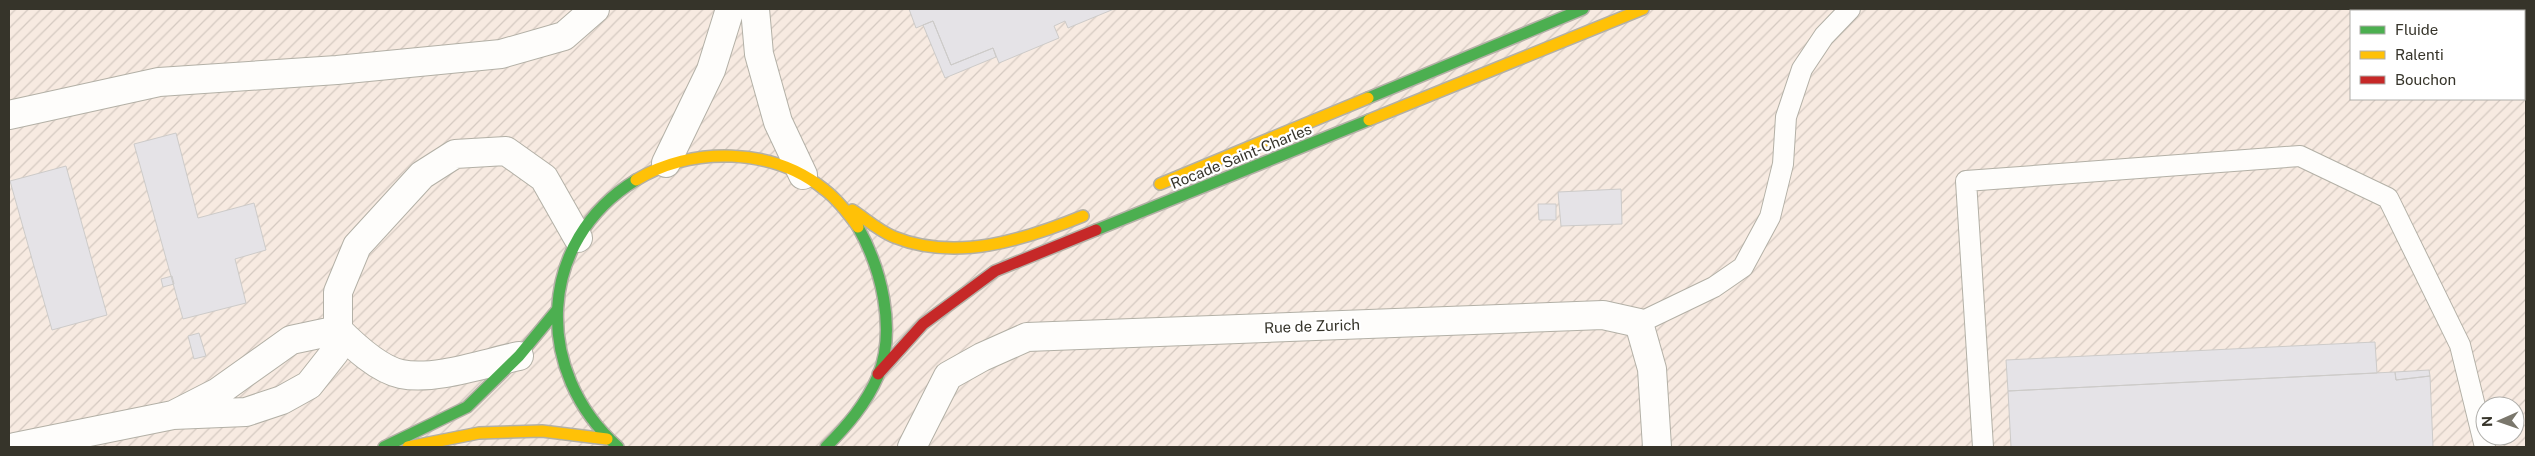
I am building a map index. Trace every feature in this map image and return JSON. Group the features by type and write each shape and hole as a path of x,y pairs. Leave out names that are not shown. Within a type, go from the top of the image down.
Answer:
{"main road":[{"name":"Rocade Saint-Charles","path":"1145,190 1583,9"},
{"name":"Rocade Saint-Charles","path":"878,374 923,324 996,271 1643,9"},
{"path":"618,447 607,439 578,401 561,357 557,310 563,272 578,238 601,206 631,181 666,163 712,154 759,158 803,175 894,237 939,248 989,245 1064,224 1091,213"},
{"path":"826,447 854,419 878,374 887,328 882,281 865,237 836,199"},
{"path":"384,447 467,406 519,356 557,310"},
{"path":"408,447 488,433 542,431 607,439"}],"street":[{"path":"9,115 159,82 337,70 501,54 564,36 595,9"},
{"path":"666,163 712,70 730,9"},
{"path":"754,9 759,54 778,122 803,175"},
{"path":"14,447 172,415 246,412 282,400 309,385 335,352 338,330 338,292 357,246 422,175 455,154 506,151 544,178 578,238"},
{"name":"Rue de Zurich","path":"912,447 948,376 982,357 1027,336 1604,315 1639,323"},
{"path":"1639,323 1652,369 1657,447"},
{"path":"338,330 362,354 400,374 434,374 519,356"},
{"path":"172,415 218,392 291,340 338,330"}],"lane":[{"path":"1639,323 1714,287 1743,267 1770,218 1783,164 1786,117 1802,69 1824,36 1850,9"},
{"path":"1983,447 1966,181 2300,156 2388,198 2460,345 2485,447"}],"shaded area":[{"path":"9,9 2526,9 2526,447 9,447"}],"building":[{"path":"909,9 1114,9 1068,28 1065,21 1054,26 1059,38 999,63 993,48 951,65 933,21 916,28"},
{"path":"933,21 951,65 993,48 996,57 945,78 923,25"},
{"path":"176,133 198,218 254,203 266,250 235,259 246,303 183,319 134,144"},
{"path":"66,166 107,315 52,330 10,181"},
{"path":"1621,189 1622,224 1561,226 1558,192"},
{"path":"1538,204 1556,204 1556,220 1539,220"},
{"path":"172,276 174,284 163,287 161,279"},
{"path":"199,333 206,356 194,359 188,336"},
{"path":"2375,342 2377,373 2008,391 2006,360"},
{"path":"2429,370 2430,376 2396,380 2395,372"},
{"path":"2395,372 2396,380 2430,376 2433,447 2011,447 2008,391"}],"traffic: fast":[{"path":"1368,98 1583,9"},
{"path":"1096,230 1369,120"},
{"path":"618,447 590,416 571,382 560,346 558,308 564,272 579,237 603,206 636,180"},
{"path":"826,447 849,423 862,405 878,376 884,358 886,339 884,299 874,261 858,227"},
{"path":"384,447 467,407 519,356 557,310"}],"traffic: slow":[{"path":"1369,120 1643,9"},
{"path":"1160,184 1368,98"},
{"path":"636,180 658,169 682,161 732,156 757,159 781,166 804,176 825,190 847,212 858,227"},
{"path":"852,210 894,237 941,248 965,248 1014,240 1083,216"},
{"path":"408,447 479,433 542,431 607,439"}],"traffic: jam":[{"path":"878,374 923,324 995,271 1096,230"}]}
